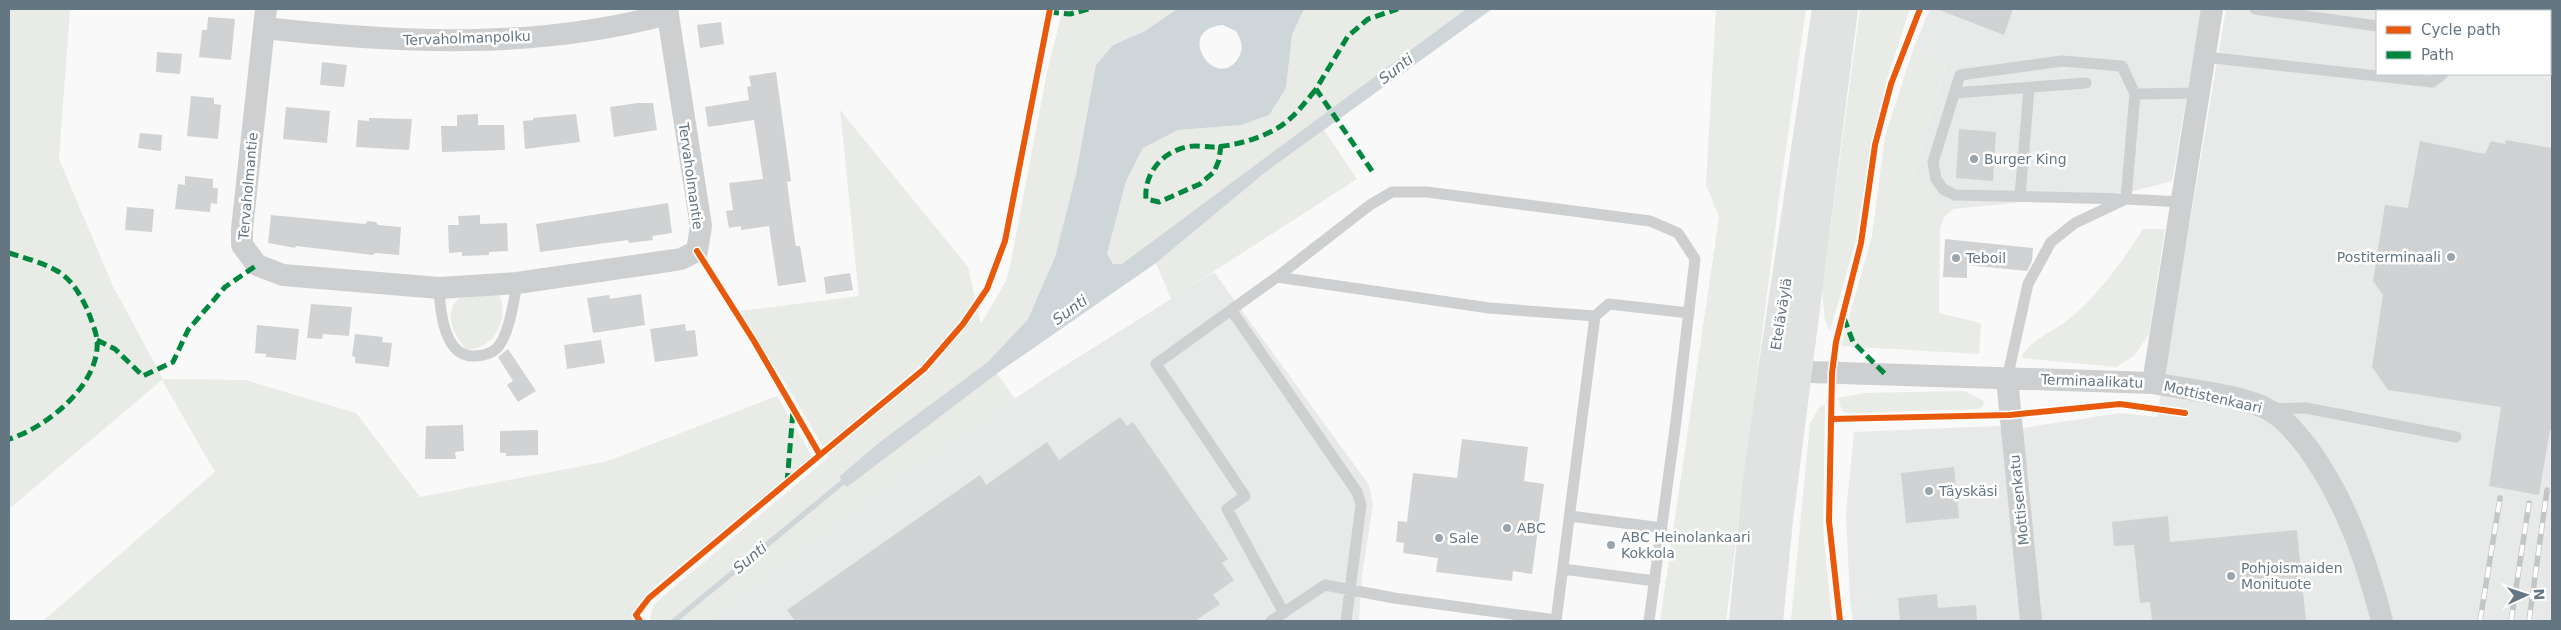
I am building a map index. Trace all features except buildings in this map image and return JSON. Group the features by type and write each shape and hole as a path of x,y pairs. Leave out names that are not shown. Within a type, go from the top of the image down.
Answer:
{"highway":[{"name":"Eteläväylä","path":"1770,621 1778,520 1785,372 1826,9"},
{"name":"Eteläväylä","path":"1744,621 1756,489 1785,372 1844,9"}],"street":[{"name":"Terminaalikatu","path":"1785,372 2153,383 2212,9"},
{"name":"Tervaholmanpolku","path":"265,18 376,40 466,41 595,30 667,11"},
{"name":"Tervaholmantie","path":"265,18 242,229 242,245 250,258 256,265 283,275 439,288 517,283 681,259 697,251 701,226 667,11"},
{"name":"Mottisenkatu","path":"2007,378 2031,621"},
{"name":"Mottistenkaari","path":"2153,383 2239,400 2267,409 2291,426 2323,469 2358,539 2368,566 2382,621"}],"lane":[{"path":"2255,9 2376,26"},
{"path":"2205,57 2432,82 2442,75"},
{"path":"2126,199 2135,94 2122,66 2062,61 1960,75 1933,162 1936,179 1943,189 1955,194 2182,202"},
{"path":"1954,93 2030,89 2086,83"},
{"path":"2020,196 2030,89"},
{"path":"2135,94 2199,93"},
{"path":"1284,613 1227,509 1245,496 1156,364 1232,311 1370,205 1392,192 1427,192 1650,221 1678,233 1695,260 1649,621"},
{"path":"2007,378 2028,284 2051,242 2075,222 2126,199"},
{"path":"1277,277 1489,308 1595,316"},
{"path":"439,288 443,324 455,347 468,356 482,356 496,348 505,332 517,283"},
{"path":"1271,621 1325,585 1394,598 1556,620 1595,316 1609,304 1689,313"},
{"path":"1232,311 1357,492 1361,505 1346,621"},
{"path":"2267,409 2306,408 2456,436"},
{"path":"1570,516 1662,528"},
{"path":"1563,569 1655,581"}],"shaded area":[{"path":"9,9 70,9 59,159 113,286 163,379 245,380 356,413 420,497 608,461 777,396 812,456 644,596 634,615 635,621 43,621 215,472 162,380 9,509"},
{"path":"1063,9 1177,9 1145,31 1113,45 1096,65 1076,174 1055,257 1028,319 989,362 1015,399 875,493 706,621 651,621 650,616 655,603 829,457 792,394 739,311 859,296 840,110 968,267 981,324 1006,281 1011,262 1047,72"},
{"path":"1304,9 1466,9 1122,265 1113,264 1107,254 1126,181 1143,148 1178,130 1241,125 1286,88 1292,35"},
{"path":"1716,9 1806,9 1781,183 1726,621 1660,621 1719,217 1706,185"},
{"path":"1860,9 1910,9 1886,82 1869,155 1856,240 1830,331 1825,320 1822,291"},
{"path":"1930,9 2202,9 2172,181 2134,191 1953,209 1931,206 1931,188 1912,178 1946,67 1914,47"},
{"path":"2226,9 2552,9 2552,621 1853,621 1850,600 1846,514 1854,432 1998,426 2023,428 2120,413 2157,417"},
{"path":"1914,47 1946,66 1912,178 1931,188 1931,206 1953,209 1944,217 1940,229 1939,313 1981,323 1979,354 1841,346 1872,236 1885,136"},
{"path":"1324,130 1357,179 1171,299 1156,263 1267,171"},
{"path":"2143,229 2165,229 2149,334 2134,356 2116,367 2022,358 2028,347 2068,320 2089,301 2118,266"},
{"path":"1214,272 1369,485 1373,505 1362,575 1359,621 706,621 875,493 1050,375"},
{"path":"466,293 499,294 502,303 502,313 501,322 492,339 485,345 466,349 455,334 451,316 454,304"},
{"path":"1964,391 1984,401 1983,406 1978,409 1849,413 1842,411 1838,398 1865,393"},
{"path":"1825,405 1823,528 1832,621 1791,621 1810,423 1820,406"}],"water":[{"path":"1177,9 1304,9 1292,35 1286,88 1269,115 1241,125 1178,130 1143,148 1126,181 1107,254 1113,264 1122,264 1466,9 1492,9 1267,171 1156,263 999,372 847,487 839,477 880,442 988,362 1028,319 1055,257 1076,174 1096,65 1113,45 1145,31","holes":["1223,25 1236,31 1241,44 1239,57 1230,67 1220,69 1211,65 1204,57 1200,47 1201,37 1208,29"]}],"waterway":[{"name":"Sunti","path":"674,621 843,482"}],"railway":[{"path":"2529,621 2547,490"},
{"path":"2480,621 2500,498"},
{"path":"2511,621 2529,503"}],"marked path":[{"path":"1049,12 1070,14 1089,9"},
{"path":"1372,171 1316,89 1348,36 1368,19 1398,9"},
{"path":"1221,145 1219,160 1214,172 1200,184 1159,202 1146,199 1146,190 1151,173 1162,159 1169,154 1189,146 1213,147 1221,146 1237,144 1269,133 1293,116 1316,89"},
{"path":"9,253 47,266 59,272 68,280 79,294 88,311 97,340 96,356 81,388 68,402 39,425 9,439"},
{"path":"97,340 115,349 143,376 173,362 188,330 225,287 257,265"},
{"path":"1844,318 1853,342 1886,375"},
{"path":"787,483 793,411"}],"cycle path":[{"path":"820,455 924,369 963,324 987,289 1005,241 1050,9"},
{"path":"1840,621 1829,521 1832,373 1836,342 1861,243 1875,145 1891,84 1920,9"},
{"path":"640,621 636,615 649,598 820,455 754,341 697,251"},
{"path":"1831,419 2010,415 2120,404 2185,413"}],"place":[{"name":"Burger King","path":"1974,159"},
{"name":"Postiterminaali","path":"2451,257"},
{"name":"Teboil","path":"1956,258"},
{"name":"Täyskäsi","path":"1929,491"},
{"name":"ABC","path":"1507,528"},
{"name":"Sale","path":"1439,538"},
{"name":"ABC Heinolankaari Kokkola","path":"1611,545"},
{"name":"Pohjoismaiden Monituote","path":"2231,576"}]}
